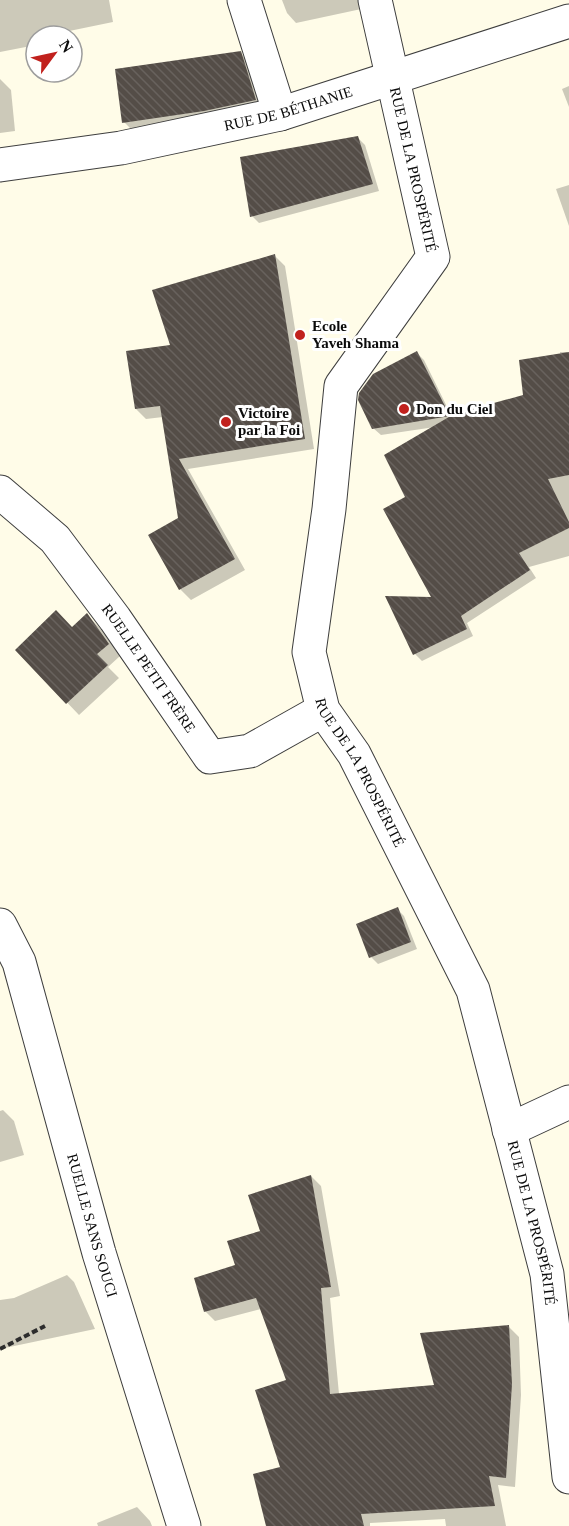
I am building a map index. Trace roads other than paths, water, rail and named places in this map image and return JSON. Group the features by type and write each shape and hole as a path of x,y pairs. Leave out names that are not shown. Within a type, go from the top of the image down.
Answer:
{"street":[{"path":"244,0 280,114"},
{"name":"RUE DE LA PROSPÉRITÉ","path":"375,0 433,257 341,386 329,509 309,652 323,710 354,754 473,990 547,1274 569,1477"},
{"name":"RUE DE BÉTHANIE","path":"0,165 121,148 280,114 569,21"},
{"name":"RUELLE PETIT FRÈRE","path":"0,492 55,539 116,619 210,757 250,751 323,710"},
{"name":"RUELLE SANS SOUCI","path":"0,925 19,962 99,1253 184,1526"},
{"path":"509,1130 569,1102"}],"place":[{"name":"Ecole Yaveh Shama","path":"300,335"},
{"name":"Don du Ciel","path":"404,409"},
{"name":"Victoire par la Foi","path":"226,422"}]}
